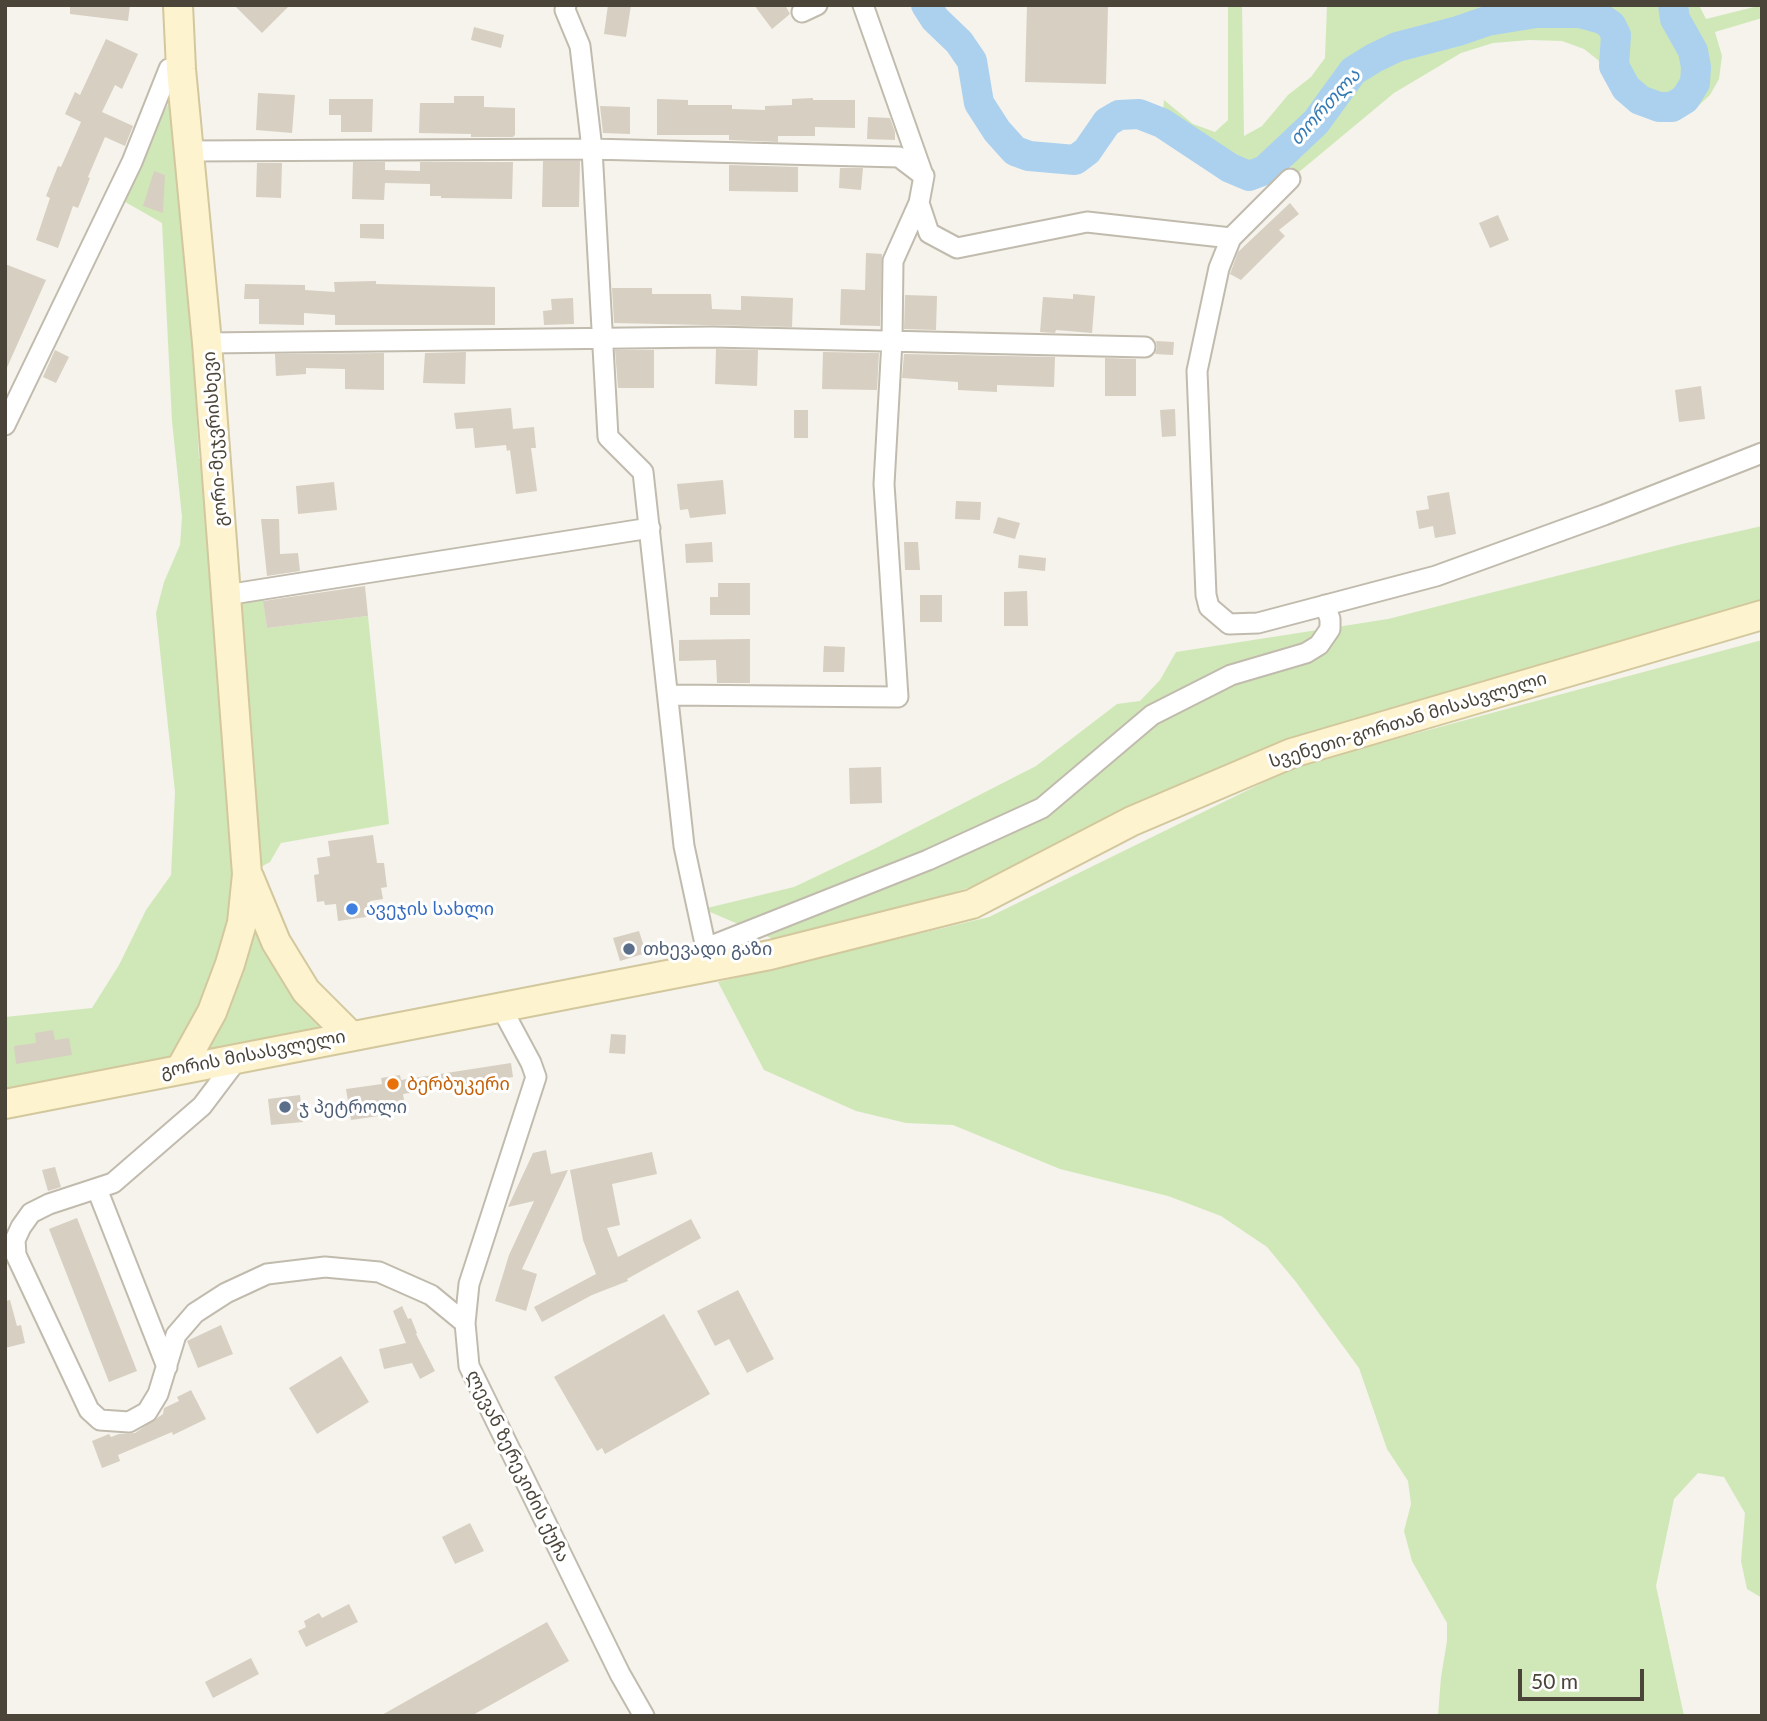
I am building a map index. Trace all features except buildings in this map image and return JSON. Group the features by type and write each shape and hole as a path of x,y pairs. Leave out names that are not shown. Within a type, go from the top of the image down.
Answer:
{"main road":[{"name":"გორი-მეჯვრისხევი","path":"178,5 181,69 207,343 247,874 242,923 230,964 212,1012 181,1068"},
{"name":"სვენეთი-გორთან მისასვლელი","path":"501,1007 708,957 770,955 972,904 1132,821 1292,753 1762,615"},
{"name":"გორი-მეჯვრისხევი","path":"247,874 276,942 306,991 350,1035"},
{"name":"გორის მისასვლელი","path":"5,1104 501,1007"}],"street":[{"path":"566,5 565,10 580,46 592,149 608,437 643,472 684,846 708,957 1042,808 1153,715 1231,675 1307,653 1319,645 1330,629 1330,619 1325,606"},
{"path":"668,695 898,697 884,484 892,341 893,261 919,203 924,176 863,5"},
{"path":"5,425 132,162 169,69 181,69"},
{"path":"190,151 592,149 899,157 924,176"},
{"path":"1290,179 1231,238 1219,268 1196,371 1206,595 1209,607 1229,624 1258,623 1436,576 1604,515 1762,453"},
{"path":"919,203 929,233 957,248 1087,222 1231,238"},
{"path":"207,343 712,337 1145,347"},
{"path":"226,595 650,528"},
{"name":"ლევან ზერეკიძის ქუჩა","path":"501,1007 536,1077 472,1272 465,1323 469,1366 643,1716"},
{"path":"239,1057 202,1106 113,1182 31,1213 15,1240 16,1255 89,1410 100,1420 129,1422 147,1412 158,1394 176,1335 195,1314 226,1293 267,1273 325,1268 379,1272 431,1295 465,1323"},
{"path":"97,1189 167,1367"}],"green space":[{"path":"1228,5 1242,5 1244,136 1262,126 1288,95 1311,77 1325,58 1327,5 1699,5 1706,19 1762,5 1762,18 1715,32 1722,56 1719,79 1710,95 1696,108 1681,116 1654,119 1640,112 1621,95 1598,60 1584,49 1562,41 1493,43 1461,53 1394,93 1293,177 1288,149 1265,170 1249,176 1230,168 1162,123 1164,100 1193,124 1215,132 1228,120"},
{"path":"170,101 183,174 199,459 216,458 226,594 263,598 267,628 368,616 389,824 281,843 270,862 248,874 350,1035 5,1104 5,1017 92,1008 119,965 146,910 171,875 175,792 156,613 164,582 180,545 182,517 172,421 162,223 120,199 121,187"},
{"path":"1762,526 1762,602 1572,655 1304,736 978,885 785,944 703,909 794,887 1036,766 1117,704 1140,701 1160,680 1176,652 1388,619"},
{"path":"1762,640 1762,1598 1747,1589 1741,1561 1745,1513 1724,1477 1698,1473 1674,1499 1656,1586 1684,1716 1438,1716 1447,1623 1412,1561 1404,1531 1411,1504 1408,1481 1387,1449 1359,1368 1267,1247 1221,1216 1168,1196 1060,1169 953,1125 906,1123 856,1111 764,1070 718,982 989,917 1299,765"}],"waterway":[{"name":"თორთლა","path":"926,5 972,61 979,103 997,131 1015,151 1029,156 1075,160 1087,151 1107,122 1119,115 1139,114 1162,123 1230,168 1249,176 1265,170 1316,122 1353,71 1374,58 1397,47 1487,21 1536,13 1580,13 1602,19 1611,25 1616,35 1614,66 1626,88 1640,100 1659,107 1672,107 1685,99 1695,83 1696,67 1693,51 1675,19 1673,5"}],"place":[{"name":"ავეჯის სახლი","path":"352,909"},
{"name":"თხევადი გაზი","path":"629,949"},
{"name":"ბერბუკერი","path":"393,1084"},
{"name":"ჯ პეტროლი","path":"285,1107"}]}
